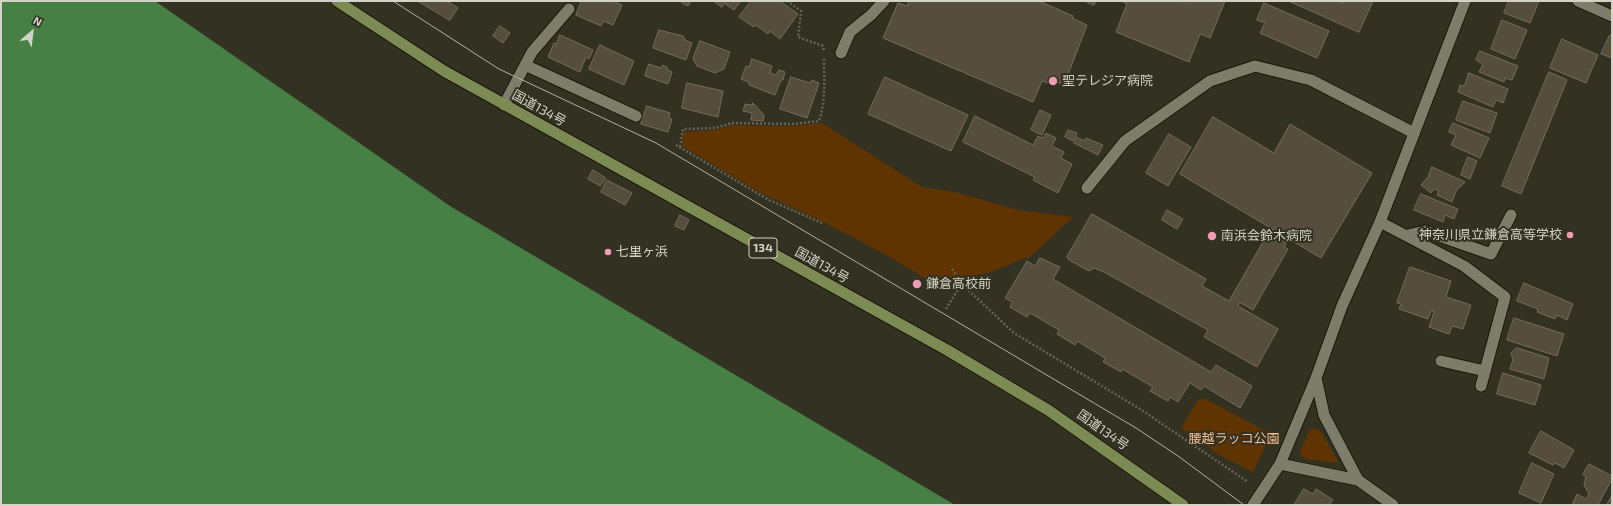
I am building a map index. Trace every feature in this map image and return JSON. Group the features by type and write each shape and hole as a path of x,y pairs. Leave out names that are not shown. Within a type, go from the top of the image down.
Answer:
{"highway":[{"name":"国道134号","path":"337,1 444,71 947,350 1048,410 1183,505"}],"street":[{"path":"841,53 850,32 871,15 884,1"},
{"path":"1253,505 1280,464 1316,378 1342,306 1380,222 1465,1"},
{"path":"1578,1 1612,16"},
{"path":"504,105 532,52 569,9"},
{"path":"525,65 636,116"},
{"path":"1087,188 1125,141 1210,82 1255,66 1311,80 1414,133"},
{"path":"1408,236 1425,231 1491,254 1511,215"},
{"path":"1380,222 1464,266 1505,297 1481,386"},
{"path":"1441,361 1485,371"},
{"path":"1316,378 1324,415 1358,480"},
{"path":"1280,464 1358,480 1393,505"}],"path":[{"path":"680,147 683,129 715,128 732,123 794,124 819,122 823,110 825,92 823,46 798,37 801,11 787,1"},
{"path":"676,146 769,200 822,223"},
{"path":"952,269 964,286 1014,333 1140,409 1262,492"},
{"path":"946,309 957,291 964,286"}],"green space":[{"path":"822,123 922,187 955,192 1018,210 1073,217 1031,256 988,273 956,278 948,292 883,253 817,219 761,193 682,146 683,132 715,130 732,125 792,126"},
{"name":"腰越ラッコ公園","path":"1204,398 1271,434 1253,472 1221,456 1181,428 1197,401"},
{"path":"1312,429 1318,429 1322,433 1338,461 1336,463 1305,459 1301,455 1300,451 1309,431"}],"shaded area":[{"path":"1,1 155,1 450,206 955,505 1,505"}],"building":[{"path":"418,1 447,1 458,8 450,20"},
{"path":"582,1 612,1 622,5 613,25 603,21 601,26 576,15"},
{"path":"684,1 691,1 688,6 682,3"},
{"path":"714,1 740,2 734,10 724,3 722,7"},
{"path":"751,1 780,1 798,14 780,39 770,31 768,34 756,25 754,27 739,17"},
{"path":"909,1 1039,1 1073,16 1072,18 1087,25 1064,85 1049,79 1048,83 1042,81 1033,102 883,38 898,3 907,6"},
{"path":"1085,1 1096,1 1094,5"},
{"path":"1121,1 1180,1 1188,4 1190,1 1225,1 1210,38 1200,34 1189,62 1116,32 1127,4"},
{"path":"1289,1 1338,1 1343,3 1344,1 1373,1 1359,32"},
{"path":"1509,1 1539,1 1530,23 1504,13"},
{"path":"1264,3 1329,31 1317,58 1260,33 1265,23 1257,20"},
{"path":"1502,20 1527,30 1515,59 1491,49"},
{"path":"500,26 510,33 503,43 493,36"},
{"path":"659,30 683,36 685,40 692,43 686,60 653,48"},
{"path":"560,35 593,50 589,59 586,57 580,72 548,57 554,43 556,44"},
{"path":"1610,35 1612,35 1612,58 1601,54"},
{"path":"1562,39 1598,55 1586,83 1550,68"},
{"path":"700,41 730,52 724,69 715,73 697,66 693,59"},
{"path":"600,45 634,61 624,85 589,69"},
{"path":"1480,51 1518,66 1512,80 1505,78 1504,82 1479,72 1483,64 1476,60"},
{"path":"752,59 772,66 770,73 776,75 779,70 785,72 783,80 781,80 775,95 749,85 750,83 741,79 746,66 749,67"},
{"path":"649,64 661,68 663,65 668,68 667,70 672,72 668,84 645,76"},
{"path":"1549,72 1567,80 1521,194 1502,186"},
{"path":"1469,73 1508,89 1503,103 1496,100 1493,107 1458,92 1460,85 1464,86"},
{"path":"791,77 810,83 812,80 819,83 807,118 780,109"},
{"path":"885,77 968,115 951,151 868,114"},
{"path":"687,83 723,91 718,117 682,108"},
{"path":"1463,101 1497,113 1490,133 1456,120"},
{"path":"753,103 764,115 763,121 751,120 752,113 743,111 745,104 752,105"},
{"path":"647,106 670,113 669,118 672,119 668,132 641,124"},
{"path":"1040,110 1051,115 1042,135 1031,130"},
{"path":"975,116 1033,145 1038,136 1043,138 1046,133 1056,138 1052,146 1064,152 1061,158 1072,164 1058,193 1033,180 1035,177 963,142"},
{"path":"1213,117 1274,153 1290,124 1372,173 1321,258 1180,174"},
{"path":"1453,123 1489,138 1480,158 1451,145 1456,135 1449,132"},
{"path":"1068,130 1077,133 1073,141 1065,137"},
{"path":"1169,134 1191,147 1168,186 1146,173"},
{"path":"1077,137 1084,141 1086,138 1103,145 1098,155 1074,143"},
{"path":"1468,157 1477,161 1470,179 1461,175"},
{"path":"1432,167 1465,182 1456,191 1452,202 1437,195 1439,191 1434,189 1431,193 1421,185 1428,177"},
{"path":"593,170 606,178 600,186 588,179"},
{"path":"607,180 632,193 625,205 601,192"},
{"path":"1421,194 1458,209 1454,219 1445,215 1443,222 1414,210"},
{"path":"1167,210 1183,219 1177,229 1162,220"},
{"path":"1092,214 1206,279 1202,286 1229,301 1271,228 1288,239 1284,247 1288,249 1253,310 1239,302 1238,306 1278,329 1257,367 1204,337 1208,330 1104,272 1094,268 1089,271 1069,260 1067,257"},
{"path":"680,215 689,220 684,230 675,226"},
{"path":"1040,258 1060,267 1053,279 1211,372 1216,365 1252,386 1240,408 1204,386 1201,390 1190,383 1178,402 1170,397 1168,401 1150,391 1153,387 1122,369 1121,372 1103,362 1105,358 1077,341 1075,345 1057,334 1059,330 1030,313 1027,317 1010,307 1012,302 1005,298 1027,261 1035,266"},
{"path":"1410,267 1451,281 1446,297 1471,305 1463,329 1452,326 1449,334 1429,327 1434,312 1431,311 1428,319 1399,309 1401,304 1397,303"},
{"path":"1524,283 1573,304 1567,320 1557,315 1555,319 1537,312 1538,309 1517,301"},
{"path":"1514,318 1564,334 1557,356 1507,340"},
{"path":"1517,348 1549,358 1544,379 1510,369 1513,360 1511,353"},
{"path":"1503,373 1541,385 1535,405 1497,394"},
{"path":"1541,431 1574,450 1564,468 1555,463 1553,465 1529,453"},
{"path":"1532,463 1554,474 1541,503 1519,493"},
{"path":"1589,464 1612,476 1612,479 1598,505 1572,505 1577,494 1586,499 1589,494 1584,485 1586,476 1583,475"},
{"path":"1304,489 1313,494 1316,489 1333,500 1329,505 1294,505"},
{"path":"1612,495 1612,505 1607,505"}],"tram line":[{"path":"393,1 499,69 656,143 1136,428 1178,456 1244,505"}],"place":[{"name":"聖テレジア病院","path":"1053,81"},
{"name":"神奈川県立鎌倉高等学校","path":"1570,235"},
{"name":"南浜会鈴木病院","path":"1212,236"},
{"name":"七里ヶ浜","path":"608,252"},
{"name":"鎌倉高校前","path":"917,284"}]}
